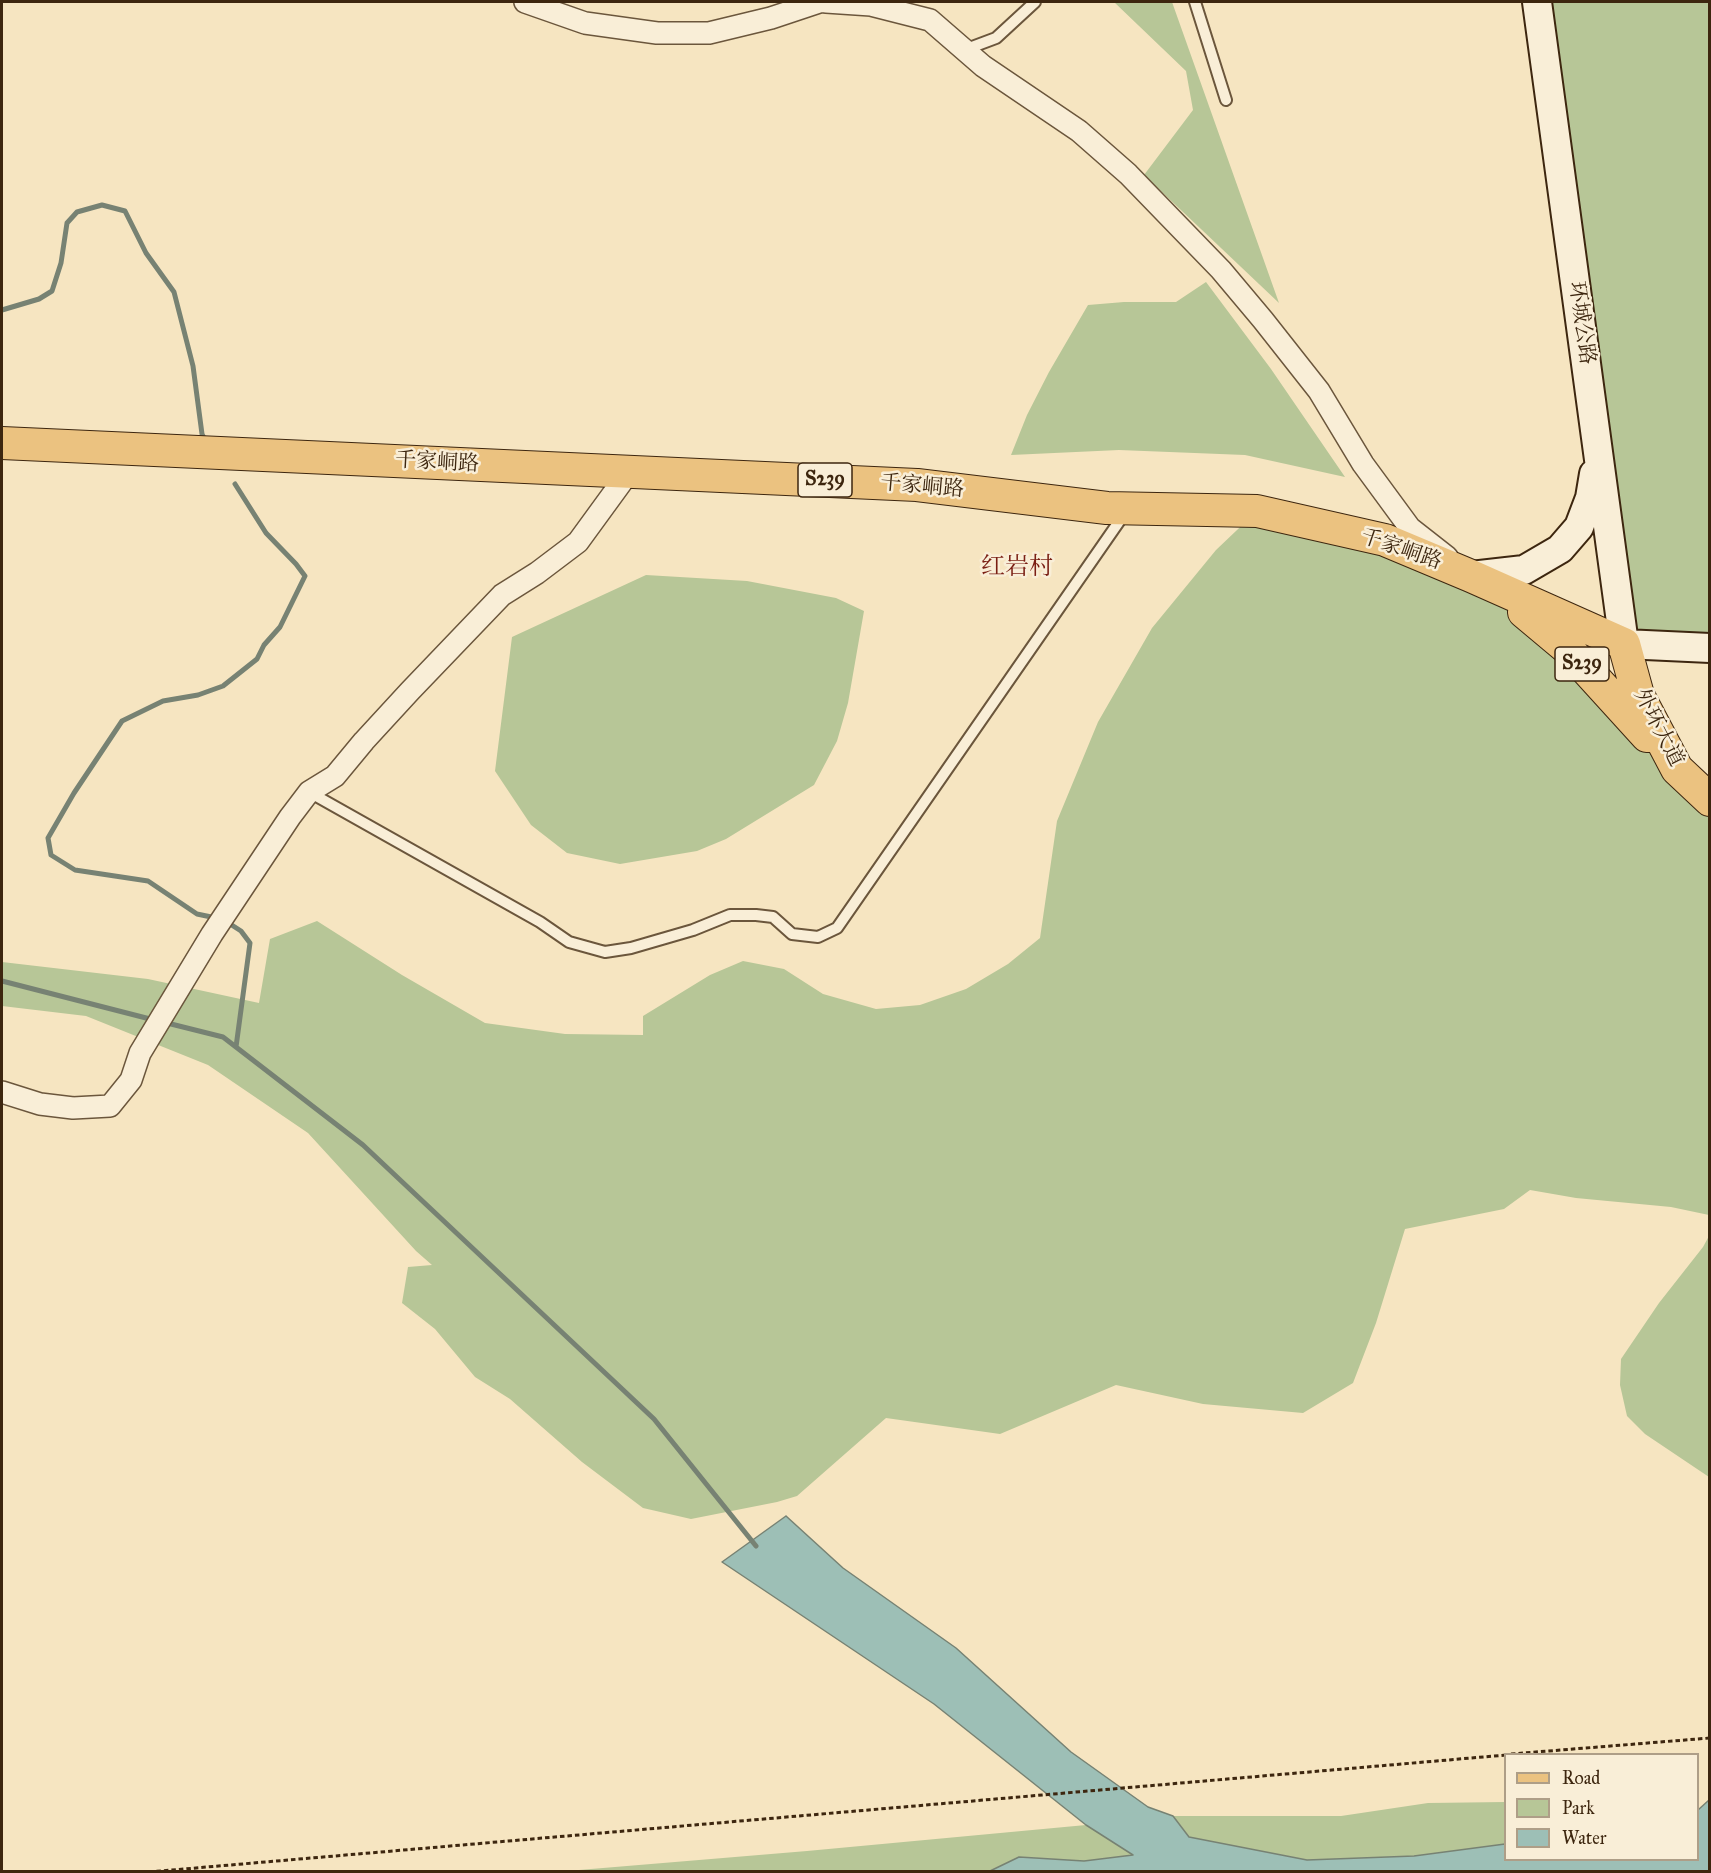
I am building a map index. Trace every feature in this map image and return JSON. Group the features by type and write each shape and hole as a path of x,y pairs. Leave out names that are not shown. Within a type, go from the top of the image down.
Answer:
{"main road":[{"name":"环城公路","path":"1538,2 1624,645"},
{"name":"千家峒路","path":"2,443 917,485 1107,508 1257,511 1385,540 1472,576 1624,645 1710,648"},
{"path":"1472,576 1524,570 1560,549 1579,527 1590,498 1597,448"},
{"name":"S239","path":"1472,576 1532,616 1567,648 1677,769"},
{"name":"外环大道","path":"1624,645 1638,695 1677,769 1710,800"}],"street":[{"path":"525,2 585,23 668,33 709,33 771,18 819,2"},
{"path":"826,2 871,5 930,20 983,66 1079,131 1128,174 1221,270 1318,391 1363,464 1410,528 1472,576"},
{"path":"2,1092 40,1104 73,1108 110,1106 131,1080 140,1053 214,930 309,792 335,776 394,708 502,595 579,542 629,471"}],"lane":[{"path":"964,50 996,38 1035,2"},
{"path":"1196,2 1226,100"},
{"path":"309,792 540,922 569,942 605,952 631,948 693,930 730,915 773,917 792,934 818,938 837,928 1128,508"}],"path":[{"path":"1533,1753 1710,1737"},
{"path":"149,1872 1504,1755"}],"green space":[{"path":"1114,2 1172,2 1279,303 1144,175 1193,110 1186,71"},
{"path":"1537,2 1709,2 1709,648 1624,644"},
{"path":"1206,282 1271,369 1345,477 1245,455 1119,450 1011,455 1027,415 1049,372 1088,305 1176,302"},
{"path":"1257,511 1471,576 1555,637 1709,800 1709,1215 1671,1207 1576,1198 1530,1190 1504,1209 1405,1229 1376,1323 1353,1383 1303,1413 1203,1404 1116,1385 1000,1434 886,1418 797,1496 691,1519 643,1508 582,1462 510,1399 475,1377 435,1329 402,1303 408,1267 432,1265 416,1251 308,1133 208,1065 86,1016 2,1006 2,962 148,979 259,1003 270,939 317,921 402,975 485,1023 565,1034 643,1035 643,1016 710,975 743,961 784,969 823,994 876,1009 920,1005 966,989 1008,964 1040,938 1057,821 1098,722 1152,628 1216,550"},
{"path":"646,575 747,581 836,598 864,611 848,703 837,741 814,785 726,839 697,851 620,864 567,853 531,825 495,771 512,637"},
{"path":"1709,1236 1709,1477 1645,1434 1627,1416 1620,1385 1621,1359"},
{"path":"1504,1802 1504,1844 1414,1856 1307,1860 1189,1837 1173,1816 1341,1816 1428,1803"},
{"path":"1086,1825 1134,1855 1084,1861 1020,1857 990,1872 555,1872 807,1851"}],"water":[{"path":"786,1516 843,1568 956,1648 1071,1752 1148,1807 1173,1816 1189,1837 1307,1860 1414,1856 1504,1844 1504,1861 1699,1861 1699,1809 1709,1800 1709,1871 990,1871 1019,1857 1084,1861 1133,1855 1086,1825 934,1704 722,1562"}],"waterway":[{"path":"2,310 39,299 52,291 61,263 67,223 77,212 102,205 125,211 146,253 174,292 193,366 204,438"},
{"path":"216,918 197,914 148,881 75,870 51,855 48,838 74,793 122,721 163,701 198,695 223,686 257,659 264,645 280,627 305,576 266,533 235,484"},
{"path":"227,922 241,931 250,943 236,1047"},
{"path":"2,981 154,1020"},
{"path":"163,1022 223,1037 363,1145 654,1419 756,1546"}],"district":[{"name":"红岩村","path":"1017,568"}]}
